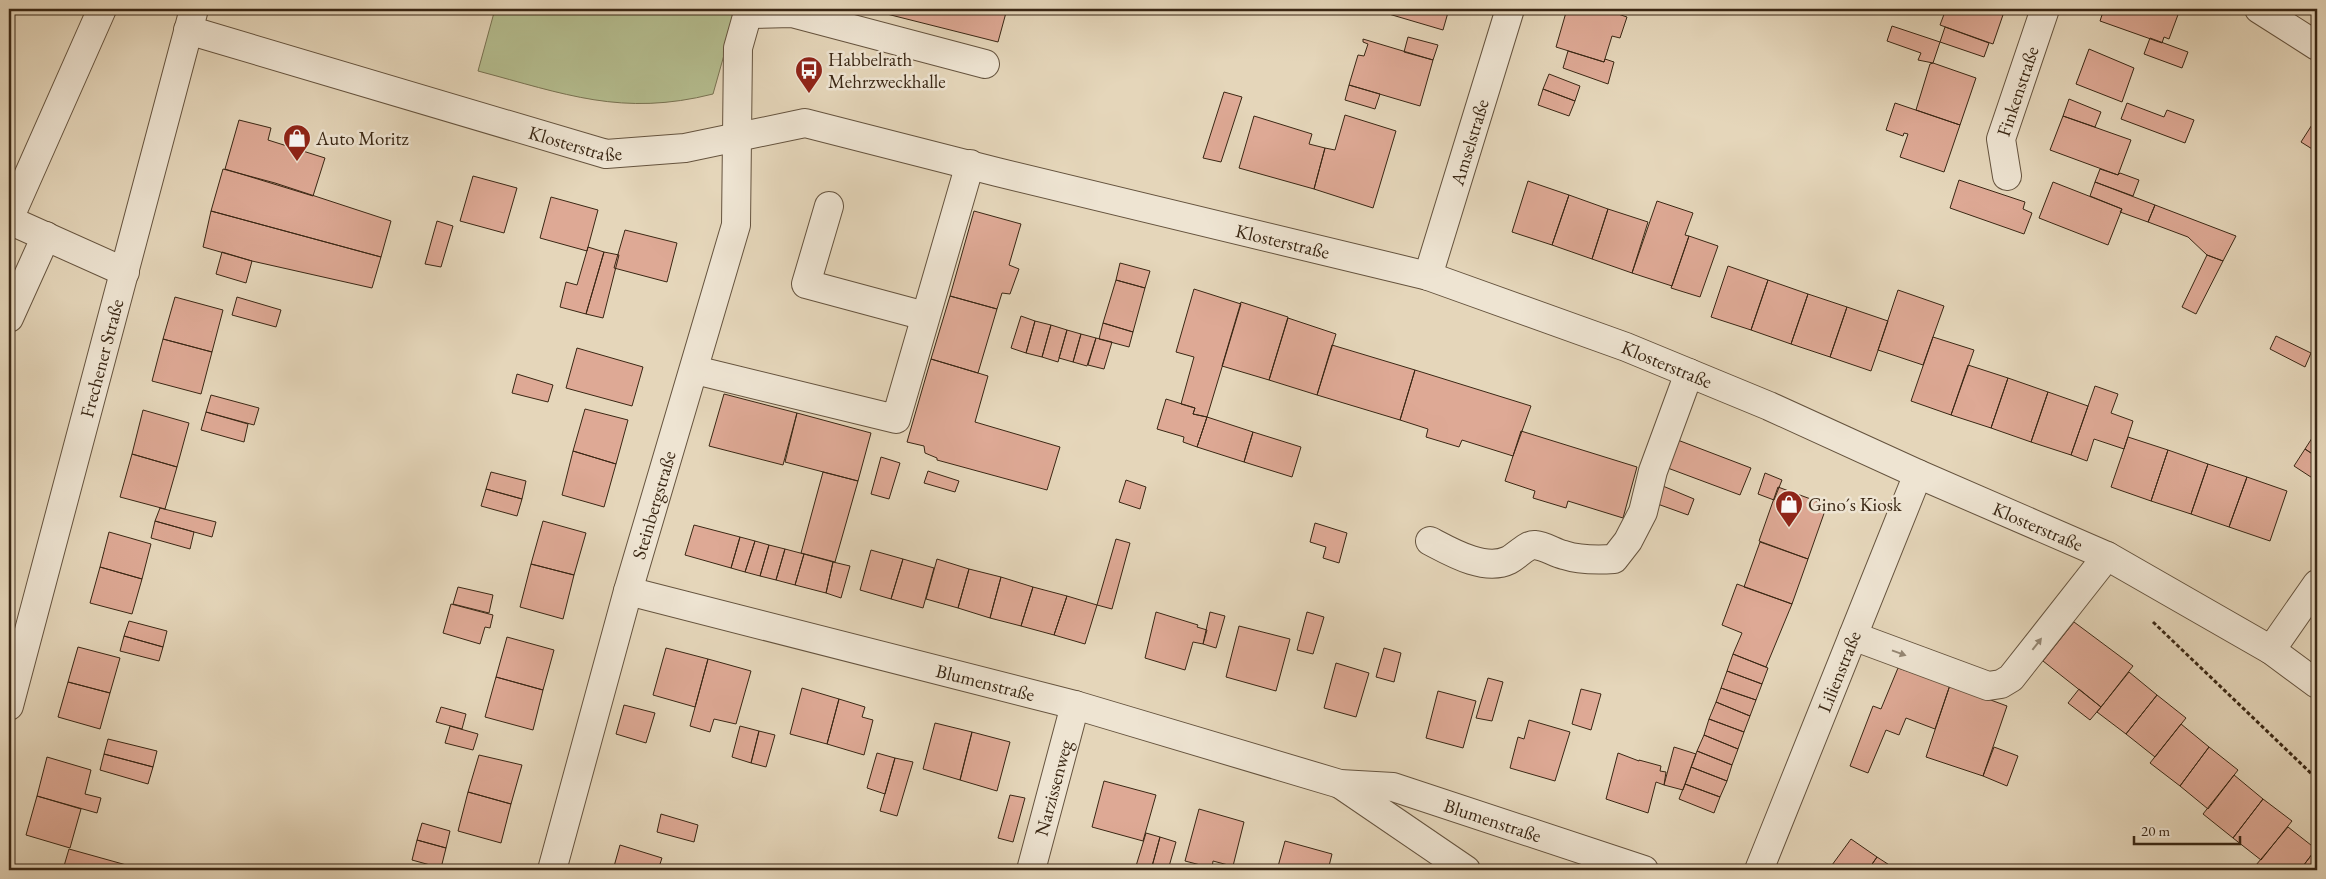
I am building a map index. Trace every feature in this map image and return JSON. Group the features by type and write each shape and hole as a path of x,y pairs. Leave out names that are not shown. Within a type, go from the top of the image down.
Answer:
{"street":[{"path":"102,9 9,220 125,272"},
{"name":"Amselstraße","path":"1428,276 1510,9"},
{"name":"Finkenstraße","path":"2007,176 2001,139 2045,9"},
{"path":"2259,9 2317,46"},
{"path":"748,12 792,13 985,64"},
{"name":"Steinbergstraße","path":"552,870 628,591 695,370 736,225 738,48 748,12"},
{"name":"Klosterstraße","path":"191,19 606,154 685,148 805,123 1428,276 1626,347 1769,406 1918,474 2106,556 2271,650 2317,684"},
{"name":"Frechener Straße","path":"9,706 191,19"},
{"path":"695,370 896,419 970,164"},
{"path":"830,206 806,284 925,316"},
{"path":"9,318 46,236"},
{"path":"1430,541 1473,560 1499,564 1514,557 1530,545 1535,544 1565,556 1600,560 1614,559 1628,541 1642,512 1653,471 1689,373"},
{"name":"Lilienstraße","path":"1759,870 1918,474"},
{"path":"1853,636 1988,686 2001,684 2011,678 2106,556"},
{"name":"Blumenstraße","path":"628,591 1076,705 1340,784 1393,787 1644,870"},
{"path":"2271,650 2314,596"},
{"name":"Narzissenweg","path":"1031,870 1076,705"},
{"name":"Blumenstraße","path":"1340,784 1466,870"}],"path":[{"path":"2146,615 2317,778"}],"green space":[{"path":"495,9 737,9 713,94 680,101 622,103 594,100 539,88 478,71"}],"building":[{"path":"867,9 1007,9 998,42"},
{"path":"1383,9 1449,9 1443,30 1382,12"},
{"path":"1567,9 1620,9 1618,14 1627,17 1620,38 1612,36 1604,62 1556,47"},
{"path":"1946,9 2005,9 1993,44 1940,25"},
{"path":"2104,9 2172,9 2179,12 2169,39 2164,37 2162,43 2100,21"},
{"path":"1892,26 1940,42 1933,63 1918,60 1921,53 1887,41"},
{"path":"1945,27 1989,43 1984,57 1940,42"},
{"path":"1408,37 1438,45 1433,60 1404,52"},
{"path":"2150,38 2188,52 2182,68 2144,54"},
{"path":"1363,39 1433,60 1420,106 1349,85 1358,55 1364,56 1368,44 1363,42"},
{"path":"2089,49 2134,68 2122,102 2076,84"},
{"path":"1568,51 1604,62 1605,59 1614,62 1608,84 1563,68"},
{"path":"1933,63 1976,78 1960,125 1916,110 1930,64"},
{"path":"1549,74 1580,86 1575,101 1543,89"},
{"path":"1349,85 1380,94 1375,109 1345,100"},
{"path":"1543,89 1575,101 1569,116 1538,105"},
{"path":"1224,92 1242,97 1221,162 1203,158"},
{"path":"2069,99 2101,112 2095,127 2063,116"},
{"path":"1895,103 1960,125 1944,172 1900,157 1908,134 1904,133 1903,136 1886,130"},
{"path":"2127,103 2164,117 2167,110 2194,120 2185,143 2121,119"},
{"path":"1345,115 1396,131 1373,208 1314,189 1325,148 1335,150"},
{"path":"1254,116 1312,134 1309,144 1325,148 1314,189 1239,168"},
{"path":"2063,116 2131,140 2118,175 2050,150"},
{"path":"2317,117 2317,152 2301,142"},
{"path":"239,120 271,128 268,140 325,158 313,196 225,169"},
{"path":"223,169 275,183 391,221 381,257 211,211"},
{"path":"2100,169 2118,175 2120,173 2139,180 2133,196 2095,182"},
{"path":"473,176 517,188 504,233 460,221"},
{"path":"1959,180 2025,202 2023,209 2032,213 2024,234 1950,208"},
{"path":"1528,181 1569,195 1552,245 1512,232"},
{"path":"2053,182 2122,209 2108,245 2039,218"},
{"path":"2095,182 2155,205 2148,222 2120,212 2122,209 2090,196"},
{"path":"1569,195 1608,209 1592,259 1552,245"},
{"path":"551,197 598,210 587,251 540,238"},
{"path":"1657,201 1693,213 1685,235 1689,236 1672,286 1632,273"},
{"path":"2155,205 2236,236 2223,261 2207,255 2188,237 2148,222"},
{"path":"1608,209 1648,222 1632,273 1592,259"},
{"path":"211,211 381,257 372,288 252,261 203,247"},
{"path":"974,211 1021,224 1009,265 1019,269 1010,294 1002,293 997,309 950,296"},
{"path":"437,221 453,226 441,267 425,264"},
{"path":"625,230 677,243 667,282 614,268"},
{"path":"1689,236 1718,246 1700,297 1671,288"},
{"path":"588,247 604,252 586,314 560,307 566,282 577,285"},
{"path":"222,252 252,261 246,283 216,274"},
{"path":"604,252 619,255 603,318 586,314"},
{"path":"2207,255 2223,261 2196,314 2182,307"},
{"path":"1120,263 1150,271 1145,288 1116,280"},
{"path":"1728,266 1768,280 1751,330 1711,317"},
{"path":"1116,280 1145,288 1133,332 1103,323"},
{"path":"1768,280 1808,294 1791,344 1751,330"},
{"path":"1194,289 1241,304 1207,417 1193,414 1195,408 1181,404 1194,357 1176,352"},
{"path":"1898,290 1944,306 1923,365 1878,350"},
{"path":"1808,294 1847,307 1830,357 1791,344"},
{"path":"950,296 997,309 978,373 931,359"},
{"path":"175,297 223,310 212,352 163,339"},
{"path":"237,297 281,310 276,327 232,315"},
{"path":"1241,302 1288,317 1269,380 1222,366"},
{"path":"1847,307 1888,321 1871,371 1830,357"},
{"path":"1021,316 1035,321 1026,353 1011,348"},
{"path":"1288,318 1336,334 1317,395 1269,380"},
{"path":"1035,321 1051,325 1042,357 1026,353"},
{"path":"1103,323 1133,332 1129,347 1099,339"},
{"path":"1051,325 1067,330 1058,362 1042,357"},
{"path":"1067,330 1081,334 1073,362 1059,358"},
{"path":"1081,334 1096,338 1087,366 1073,362"},
{"path":"2276,336 2311,353 2305,367 2270,349"},
{"path":"1933,337 1974,350 1951,415 1911,401"},
{"path":"1096,338 1112,342 1104,369 1088,365"},
{"path":"163,339 212,352 201,394 152,381"},
{"path":"1332,345 1415,370 1400,420 1317,395"},
{"path":"577,348 643,367 632,406 566,388"},
{"path":"931,359 988,376 975,422 1060,447 1047,490 937,460 937,458 925,453 924,446 907,442"},
{"path":"1968,365 2008,378 1991,428 1951,415"},
{"path":"1415,370 1531,406 1513,456 1462,440 1459,447 1426,437 1428,429 1400,420"},
{"path":"517,374 553,385 548,402 512,393"},
{"path":"2008,378 2048,392 2031,442 1991,428"},
{"path":"2095,386 2118,394 2111,413 2133,421 2124,449 2094,439 2087,461 2071,455"},
{"path":"2048,392 2088,406 2071,455 2031,442"},
{"path":"724,394 797,413 783,465 709,446"},
{"path":"211,395 259,408 254,425 206,412"},
{"path":"1166,399 1195,408 1193,414 1207,417 1197,447 1183,442 1184,437 1157,429"},
{"path":"585,409 628,420 616,464 573,451"},
{"path":"143,410 189,423 177,467 132,454"},
{"path":"206,412 248,424 244,442 201,430"},
{"path":"797,413 871,433 858,481 785,462"},
{"path":"1207,417 1253,432 1244,462 1197,447"},
{"path":"1521,431 1637,467 1623,518 1568,501 1566,508 1533,498 1535,491 1505,481"},
{"path":"1253,432 1301,447 1292,477 1244,462"},
{"path":"2314,435 2317,437 2317,457 2305,449"},
{"path":"2128,437 2168,450 2151,501 2111,487"},
{"path":"1675,439 1751,468 1740,495 1665,467"},
{"path":"2305,449 2317,457 2317,481 2294,466"},
{"path":"2168,450 2208,464 2191,514 2151,501"},
{"path":"573,451 616,464 604,507 562,495"},
{"path":"132,454 177,467 165,509 120,497"},
{"path":"881,457 900,463 889,499 871,494"},
{"path":"2208,464 2247,477 2229,527 2191,514"},
{"path":"928,471 959,481 955,492 924,483"},
{"path":"491,472 526,481 522,499 486,489"},
{"path":"823,472 858,481 835,562 801,553"},
{"path":"1765,473 1782,480 1774,500 1758,494"},
{"path":"2247,477 2287,491 2270,541 2229,527"},
{"path":"1126,480 1146,487 1140,509 1119,502"},
{"path":"1658,484 1694,499 1688,515 1652,502"},
{"path":"1778,487 1827,505 1808,559 1759,541"},
{"path":"486,489 522,499 517,516 481,506"},
{"path":"160,508 216,522 212,537 155,521"},
{"path":"155,521 194,532 190,549 151,538"},
{"path":"543,521 586,533 574,575 531,564"},
{"path":"1315,523 1347,533 1339,563 1323,558 1326,547 1310,542"},
{"path":"694,525 740,537 731,568 685,555"},
{"path":"109,532 151,544 142,579 100,567"},
{"path":"740,537 755,541 745,572 731,568"},
{"path":"1116,539 1130,543 1112,609 1097,605"},
{"path":"755,541 769,545 760,576 745,572"},
{"path":"1760,542 1808,559 1792,604 1744,587"},
{"path":"769,545 785,549 776,580 760,576"},
{"path":"785,549 804,554 795,585 776,580"},
{"path":"871,550 903,559 891,599 860,590"},
{"path":"804,554 833,562 826,593 795,585"},
{"path":"903,559 934,568 923,608 891,599"},
{"path":"937,559 969,569 958,608 926,599"},
{"path":"833,562 850,566 841,598 826,593"},
{"path":"531,564 574,575 563,619 520,607"},
{"path":"100,567 142,579 132,614 90,603"},
{"path":"969,569 1001,577 990,618 958,608"},
{"path":"1001,577 1033,587 1021,626 990,618"},
{"path":"1737,584 1792,604 1766,667 1733,654 1742,633 1722,625"},
{"path":"458,587 493,595 489,613 453,604"},
{"path":"1033,587 1067,596 1054,635 1021,626"},
{"path":"1067,596 1097,605 1085,644 1054,635"},
{"path":"451,604 493,615 490,628 485,627 480,644 443,633"},
{"path":"1156,612 1198,625 1197,627 1207,630 1203,644 1193,642 1185,670 1145,658"},
{"path":"1210,612 1225,616 1216,648 1203,644"},
{"path":"1307,612 1324,617 1313,654 1297,650"},
{"path":"129,621 167,631 163,647 124,636"},
{"path":"2074,622 2133,666 2101,707 2043,661"},
{"path":"1239,626 1290,639 1276,691 1226,677"},
{"path":"124,636 163,647 159,661 120,651"},
{"path":"507,637 554,650 543,690 496,677"},
{"path":"78,647 120,658 110,693 68,682"},
{"path":"666,648 708,659 695,707 653,695"},
{"path":"1384,648 1401,653 1394,682 1376,677"},
{"path":"1733,654 1768,668 1762,684 1727,671"},
{"path":"708,659 751,671 736,724 714,719 710,732 690,726"},
{"path":"1336,663 1369,673 1356,717 1324,708"},
{"path":"1898,668 1950,685 1935,729 1906,718 1899,735 1886,730 1868,773 1850,766 1873,706 1881,709"},
{"path":"1727,671 1762,684 1756,700 1721,688"},
{"path":"2129,672 2157,695 2126,734 2097,712"},
{"path":"496,677 543,690 533,730 485,717"},
{"path":"1488,678 1503,682 1492,721 1476,718"},
{"path":"68,682 110,693 100,729 58,717"},
{"path":"1950,685 2007,706 1983,776 1926,757"},
{"path":"802,688 839,699 827,744 790,734"},
{"path":"1721,688 1756,700 1750,716 1716,702"},
{"path":"1581,689 1601,694 1591,730 1572,724"},
{"path":"2079,689 2101,707 2090,720 2068,703"},
{"path":"1438,691 1476,701 1463,748 1426,738"},
{"path":"2157,695 2186,718 2155,757 2126,734"},
{"path":"839,699 865,707 862,717 873,720 864,755 827,744"},
{"path":"1716,702 1750,716 1744,732 1709,719"},
{"path":"624,705 655,713 646,743 616,734"},
{"path":"441,707 466,714 462,729 436,722"},
{"path":"1709,719 1744,732 1738,749 1704,735"},
{"path":"1529,720 1570,732 1555,781 1510,768 1518,737 1524,739"},
{"path":"935,723 972,732 960,780 923,769"},
{"path":"2181,724 2209,747 2180,786 2150,763"},
{"path":"450,726 478,734 473,750 445,743"},
{"path":"740,726 759,731 751,763 732,757"},
{"path":"759,731 775,735 766,767 751,763"},
{"path":"972,732 1010,742 997,791 960,780"},
{"path":"1704,735 1738,749 1732,765 1697,751"},
{"path":"108,739 157,751 153,767 104,754"},
{"path":"1674,747 1696,754 1683,790 1664,785"},
{"path":"1994,747 2018,756 2007,786 1983,776"},
{"path":"2209,747 2238,770 2208,809 2180,786"},
{"path":"1697,751 1732,765 1727,781 1691,767"},
{"path":"877,753 895,758 885,794 867,788"},
{"path":"1618,753 1639,761 1661,766 1660,771 1666,772 1664,785 1656,782 1648,813 1606,799"},
{"path":"104,754 153,767 148,784 100,770"},
{"path":"479,755 522,765 511,804 468,792"},
{"path":"47,757 91,770 85,794 101,798 97,813 37,796"},
{"path":"895,758 913,762 897,816 880,811"},
{"path":"1691,767 1727,781 1720,797 1685,784"},
{"path":"2234,775 2263,799 2233,838 2203,814"},
{"path":"1104,781 1156,795 1143,841 1092,827"},
{"path":"1685,784 1720,797 1714,813 1679,799"},
{"path":"468,792 511,804 501,843 458,831"},
{"path":"1010,795 1025,798 1013,842 998,838"},
{"path":"37,796 81,809 70,848 26,835"},
{"path":"2263,799 2292,821 2261,860 2233,838"},
{"path":"1199,809 1244,822 1232,870 1232,866 1213,861 1212,868 1185,861"},
{"path":"661,814 698,825 694,842 657,832"},
{"path":"422,823 450,831 446,848 417,840"},
{"path":"2288,827 2316,849 2300,870 2263,870 2256,865"},
{"path":"1146,833 1160,837 1151,870 1136,866"},
{"path":"1160,837 1176,842 1168,870 1151,870"},
{"path":"1851,839 1877,857 1868,870 1840,870 1832,865"},
{"path":"417,840 446,848 441,868 412,860"},
{"path":"1285,841 1332,854 1328,870 1277,870"},
{"path":"620,845 662,858 658,870 613,870"},
{"path":"69,849 130,866 129,870 80,870 64,866"},
{"path":"2316,849 2317,870 2300,870"},
{"path":"1877,857 1897,870 1868,870"}],"place":[{"name":"Habbelrath Mehrzweckhalle","path":"809,94"},
{"name":"Auto Moritz","path":"297,162"},
{"name":"Gino´s Kiosk","path":"1789,528"}]}
